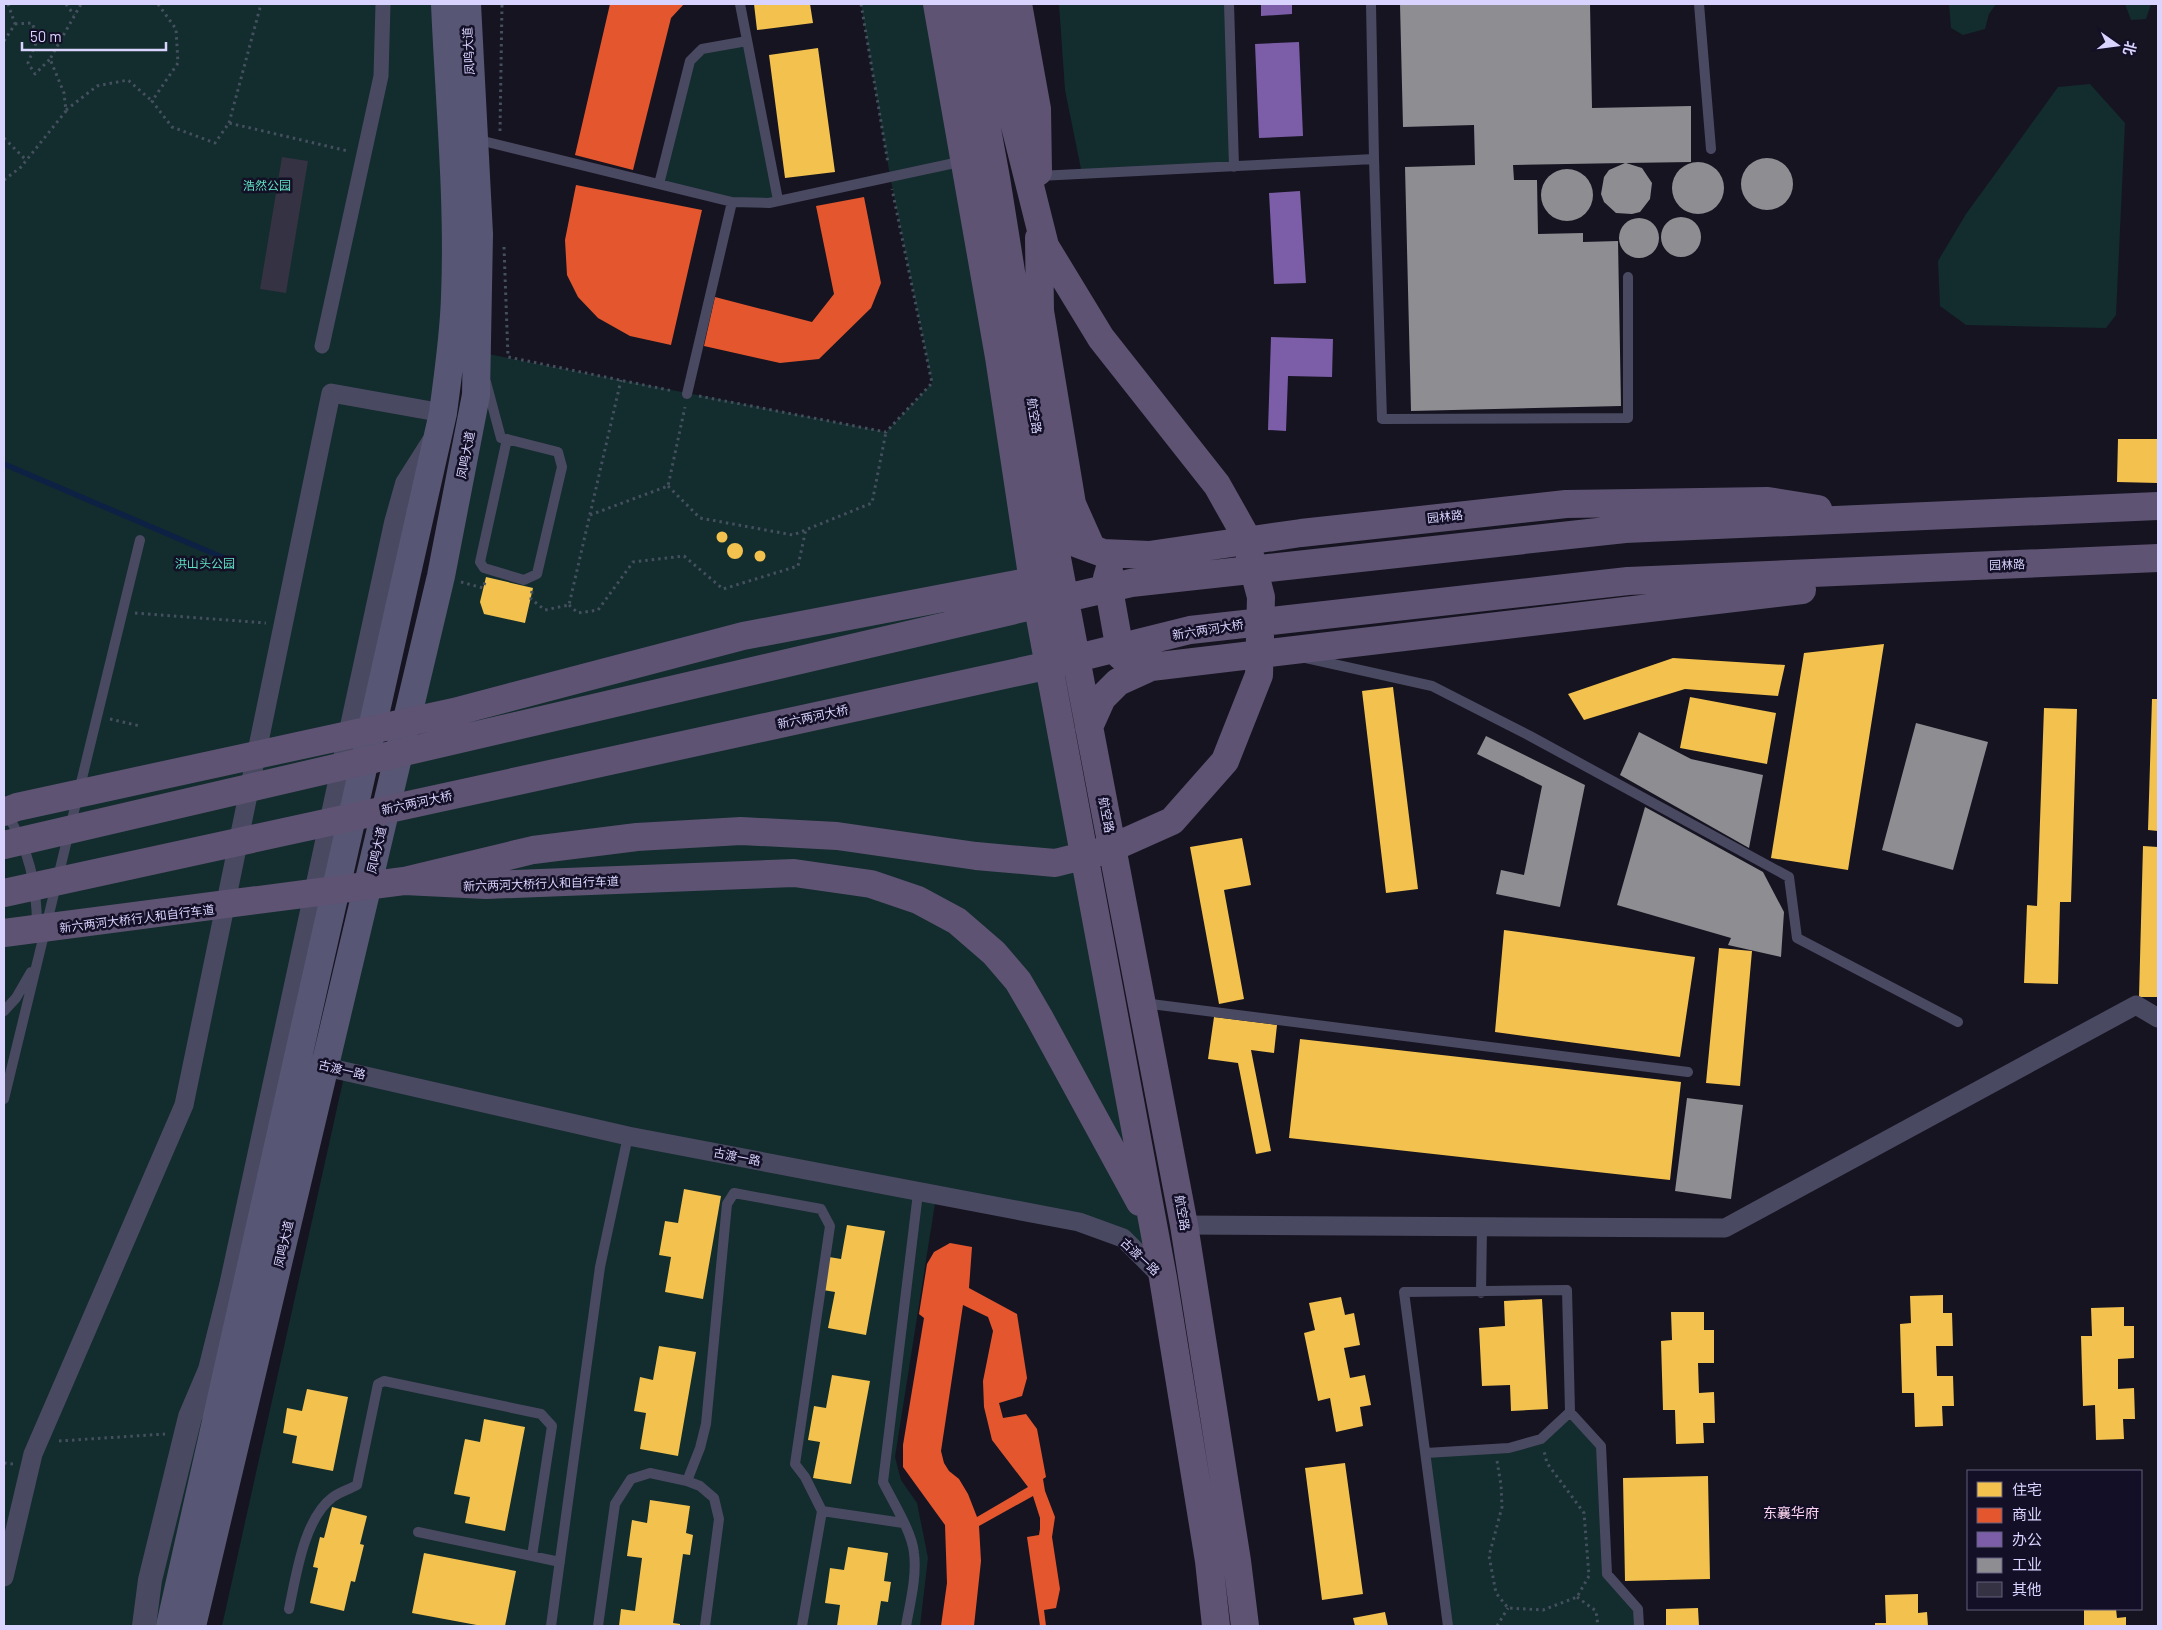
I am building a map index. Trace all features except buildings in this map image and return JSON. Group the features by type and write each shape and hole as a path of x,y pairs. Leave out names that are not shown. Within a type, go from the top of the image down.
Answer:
{"main road":[{"name":"凤鸣大道","path":"170,1626 441,424 453,336 456,294 453,164 444,4"},
{"name":"凤鸣大道","path":"192,1626 442,576 473,421 478,352 478,234 487,141 467,4"},
{"name":"航空路","path":"937,4 999,357 1033,581 1163,1278 1209,1561 1216,1626"},
{"name":"航空路","path":"964,4 996,178 1050,513 1184,1225 1237,1561 1245,1626"},
{"path":"4,933 404,881 533,850 637,837 740,831 837,836 976,856 1055,863 1107,850 1172,821 1225,761 1259,676 1261,597 1244,533 1217,485 1101,338 1045,246 1003,78 990,4"},
{"path":"1018,4 1037,109 1040,311 1072,504 1092,549"},
{"name":"园林路","path":"1050,513 1065,538 1102,553 1149,555 1301,533 1566,504 1768,501 1806,506 1858,519"},
{"name":"园林路","path":"4,845 1131,583 1625,529 2158,506"},
{"path":"1126,554 1110,568 1107,578 1121,656 1131,665 1147,669"},
{"name":"园林路","path":"1628,581 2158,558"},
{"name":"园林路","path":"1090,727 1102,698 1118,682 1147,669 1826,586 1855,571"},
{"path":"4,811 454,712 743,636 1033,581"},
{"name":"新六两河大桥","path":"4,893 1041,667 1190,630 1628,581"},
{"path":"404,881 486,885 794,873 871,884 918,900 957,921 994,953 1018,981 1039,1016 1152,1227"}],"street":[{"path":"322,346 381,76 383,4"},
{"path":"4,1576 33,1454 184,1105 331,393 441,424 407,484 396,523 231,1286 210,1370 190,1417 150,1580 144,1626"},
{"path":"1184,1225 1725,1228 2136,1005 2158,1018"},
{"name":"古渡一路","path":"298,1060 628,1136 918,1193 1079,1222 1123,1238 1163,1278"}],"lane":[{"path":"740,4 778,200"},
{"path":"1230,4 1234,167"},
{"path":"1371,4 1382,419 1628,418 1628,277"},
{"path":"1699,4 1711,149"},
{"path":"659,184 690,61 702,49 747,41"},
{"path":"487,141 732,202 769,202 965,161"},
{"path":"1038,176 1374,159"},
{"path":"687,394 732,202"},
{"path":"478,352 501,438 507,439 558,452 562,467 537,574 524,580 484,568 480,562 507,439"},
{"path":"4,1098 140,540"},
{"path":"1281,652 1432,686 1547,745 1789,877 1798,938 1958,1022"},
{"path":"4,811 17,830 31,866 37,904 37,962 16,998 4,1011"},
{"path":"1142,1003 1688,1072"},
{"path":"551,1626 600,1266 628,1136"},
{"path":"687,1481 700,1448 706,1424 727,1204 734,1193 821,1209 830,1226 795,1464 805,1477 822,1511 802,1626"},
{"path":"906,1626 914,1582 914,1552 883,1482 918,1193"},
{"path":"1481,1292 1482,1227"},
{"path":"1448,1626 1404,1292 1567,1290 1570,1412 1601,1446 1607,1574 1638,1608 1638,1626"},
{"path":"289,1609 304,1540 323,1507 333,1497 357,1485 378,1384 384,1381 541,1414 552,1426 532,1556"},
{"path":"1426,1453 1509,1448 1541,1438 1570,1412"},
{"path":"598,1626 614,1504 631,1479 650,1473 687,1481 700,1486 714,1498 719,1519 705,1626"},
{"path":"822,1511 903,1524"},
{"path":"418,1532 560,1562"}],"path":[{"path":"8,4 15,24"},
{"path":"66,4 74,15"},
{"path":"15,24 32,23 38,38 28,63 35,74 50,59 81,4"},
{"path":"152,101 178,63 176,29 158,4"},
{"path":"4,180 26,161 66,111 97,86 128,80 152,101 172,126 215,143 229,122 261,4"},
{"path":"487,141 502,4"},
{"path":"668,486 700,518 793,535 806,530 872,503 886,432 932,383 890,176 861,4"},
{"path":"4,41 15,24"},
{"path":"50,59 64,93 66,111"},
{"path":"229,122 363,154"},
{"path":"4,138 26,161"},
{"path":"504,241 508,357 886,432"},
{"path":"668,486 687,394"},
{"path":"590,515 668,486"},
{"path":"570,605 578,613 598,610 633,562 684,556 723,589 798,566 806,530"},
{"path":"122,612 283,624"},
{"path":"97,715 140,726"},
{"path":"38,1442 186,1433"},
{"path":"1494,1449 1501,1485 1502,1506 1489,1556 1496,1593 1508,1608 1543,1610 1577,1597 1589,1576 1584,1513 1547,1463 1541,1438"},
{"path":"1577,1597 1596,1611 1598,1626"},
{"path":"1497,1626 1508,1608"}],"green space":[{"name":"洪山头公园","path":"4,4 450,4 451,325 186,1626 4,1626"},
{"path":"861,4 936,4 1163,1278 1123,1238 936,1197 895,1457 901,1480 917,1503 928,1558 920,1626 222,1626 345,1072 326,1067 478,352 886,432 932,383 890,176"},
{"path":"1059,4 1229,4 1234,167 1082,174 1065,90"},
{"path":"1949,4 1996,4 1989,14 1985,29 1963,35 1951,28"},
{"path":"2125,4 2151,4 2146,19 2131,20"},
{"path":"747,41 778,200 732,202 659,184 690,61 702,49"},
{"path":"2090,84 2125,123 2116,315 2106,328 1966,325 1940,306 1938,261 1966,214 2058,87"},
{"path":"1570,1412 1601,1446 1607,1574 1638,1609 1639,1626 1448,1626 1426,1453 1459,1453 1541,1439"}],"waterway":[{"path":"4,464 224,558"}],"district":[{"name":"东襄华府","path":"1791,1513"}],"park label":[{"name":"浩然公园","path":"267,186"}]}
